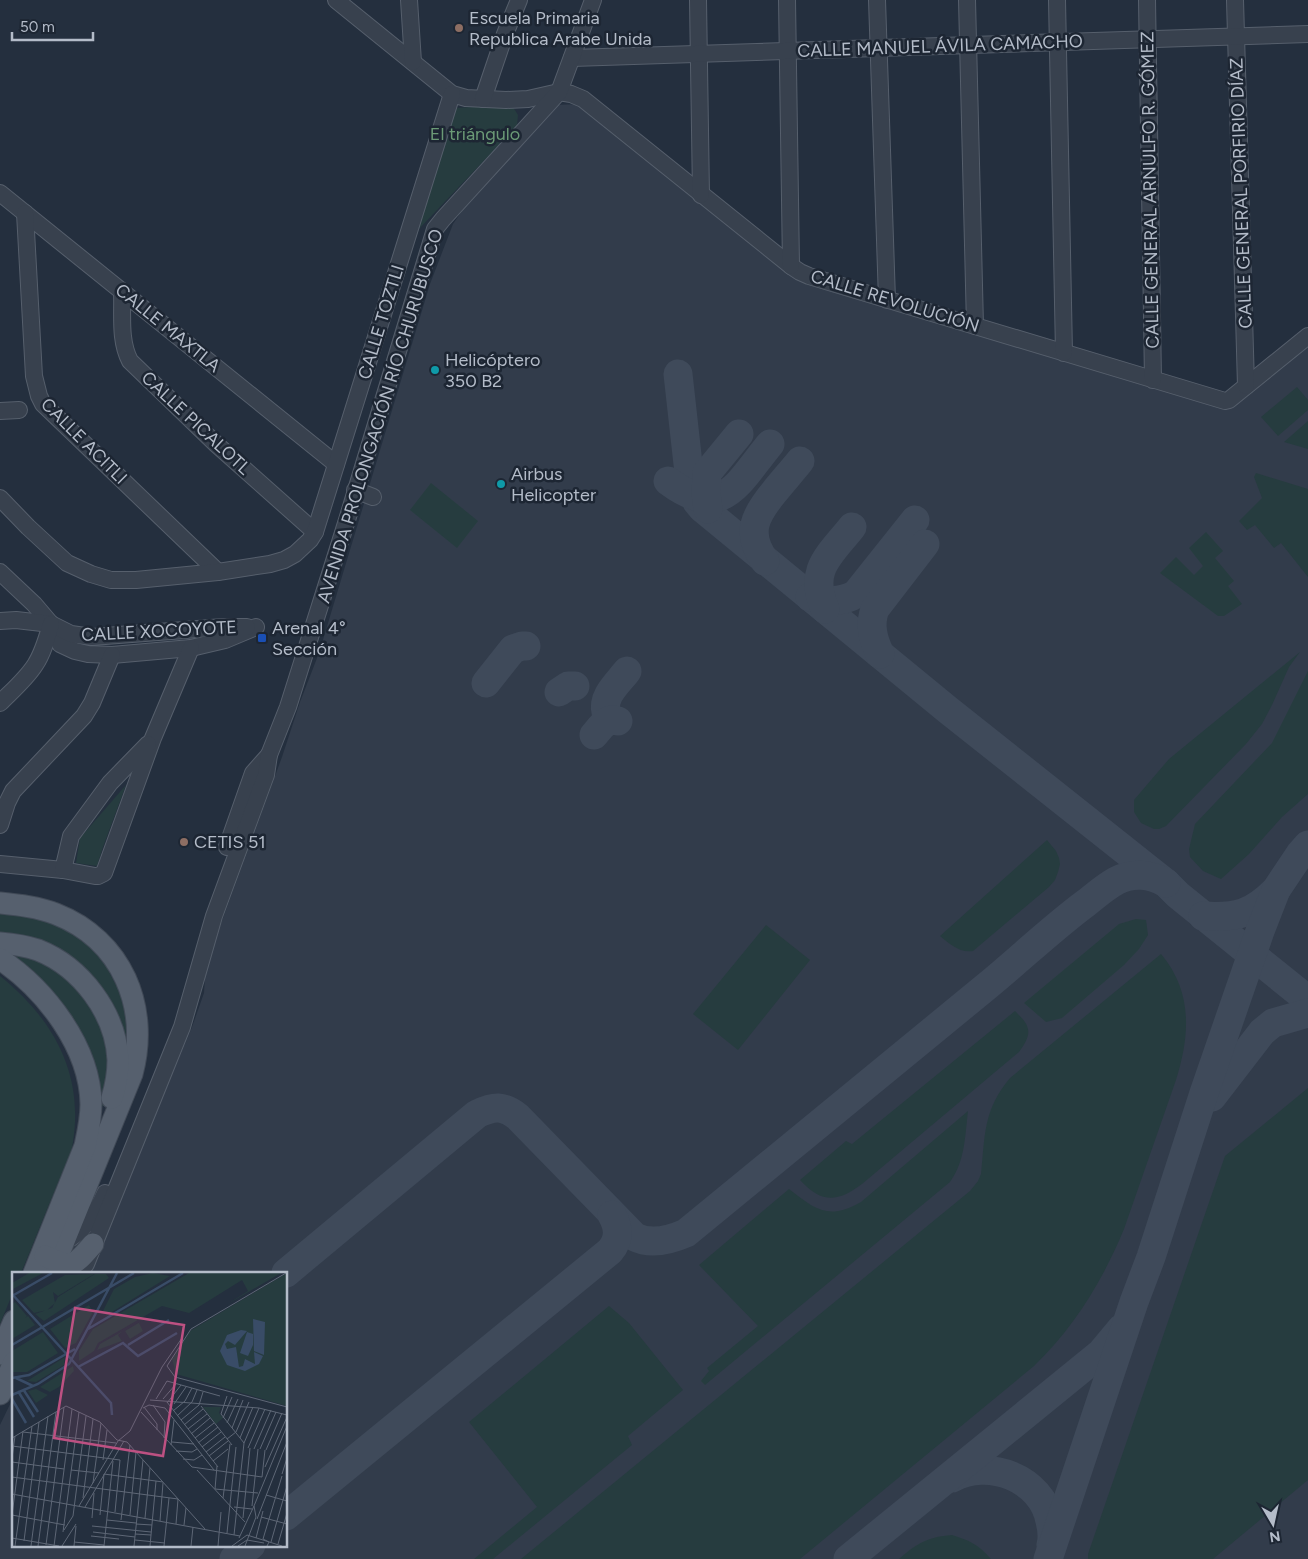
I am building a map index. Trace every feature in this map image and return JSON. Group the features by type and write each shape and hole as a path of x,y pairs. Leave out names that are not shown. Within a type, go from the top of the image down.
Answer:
{"main road":[{"path":"0,903 30,907 58,915 86,930 102,945 117,964 131,991 137,1011 138,1035 127,1049 107,1111 85,1146"},
{"path":"0,943 38,950 60,962 82,980 98,1000 127,1049 131,1078 95,1192 50,1256"},
{"path":"0,959 23,976 62,1022 75,1044 86,1072 90,1092 90,1121 85,1146 50,1256"},
{"path":"50,1256 64,1264 75,1263 94,1244"},
{"path":"0,1354 12,1326"},
{"path":"0,1394 12,1367"}],"street":[{"path":"336,0 452,94"},
{"path":"409,0 412,62"},
{"path":"483,99 505,34 519,0"},
{"name":"AVENIDA PROLONGACIÓN RÍO CHURUBUSCO","path":"80,1272 94,1244 182,1027 214,916 266,775 269,755 288,707 435,229 559,92 593,0"},
{"path":"698,0 701,195"},
{"path":"787,0 791,266"},
{"path":"877,0 887,300"},
{"path":"967,0 975,326"},
{"path":"1057,0 1064,353"},
{"name":"CALLE GENERAL ARNULFO R. GÓMEZ","path":"1146,0 1153,380"},
{"name":"CALLE GENERAL PORFIRIO DÍAZ","path":"1235,0 1246,386"},
{"name":"CALLE MANUEL ÁVILA CAMACHO","path":"572,58 1308,34"},
{"name":"CALLE REVOLUCIÓN","path":"452,94 466,98 506,100 559,92 571,94 582,99 800,272 1225,402 1308,336"},
{"name":"CALLE TOZTLI","path":"218,572 284,560 304,547 315,532 452,94"},
{"name":"CALLE MAXTLA","path":"0,193 336,464"},
{"name":"CALLE ACITLI","path":"25,213 34,376 43,404 218,572"},
{"name":"CALLE PICALOTL","path":"122,291 123,341 130,361 222,449 315,532"},
{"path":"0,411 19,410"},
{"path":"355,490 372,497"},
{"path":"0,498 67,563 103,578 136,580 218,572"},
{"path":"0,572 34,604 51,624 36,664 0,703"},
{"name":"CALLE XOCOYOTE","path":"0,621 16,620 51,624 71,634 92,637 224,627 256,627 225,640 191,648 112,655 75,652 60,644 51,624"},
{"path":"0,864 64,870 95,876 102,874 106,869 153,738 191,648"},
{"path":"0,825 13,791 84,716 92,703 112,655"},
{"path":"64,870 73,834 110,784 153,738"},
{"name":"AVENIDA PROLONGACIÓN RÍO CHURUBUSCO","path":"95,1192 112,1175 181,1000 204,912 253,773 269,755"},
{"path":"0,1401 12,1384"}],"shaded area":[{"path":"581,104 798,279 1232,407 1308,344 1308,1559 0,1559 0,1425 12,1400 12,1546 288,1546 288,1272 89,1272 192,1027 204,993 205,977 212,948 319,653 430,284 453,224 464,208 554,105"}],"green space":[{"name":"El triángulo","path":"500,105 513,107 518,115 517,126 418,230 456,108"},
{"path":"1297,387 1308,400 1308,410 1278,436 1261,417"},
{"path":"1308,421 1308,449 1284,442"},
{"path":"1256,473 1308,489 1308,577 1281,543 1274,548 1255,525 1247,530 1239,521 1262,498 1254,477"},
{"path":"431,483 478,521 457,548 410,510"},
{"path":"1206,532 1223,551 1215,558 1234,581 1228,586 1242,604 1224,616 1218,616 1160,573 1176,557 1194,575 1203,566 1189,548"},
{"path":"1300,652 1289,667 1262,724 1246,744 1166,826 1154,829 1141,823 1134,812 1134,800 1169,759"},
{"path":"1308,671 1308,794 1282,817 1249,854 1221,879 1203,871 1190,857 1189,849 1195,824 1272,743"},
{"path":"126,785 97,866 76,863 80,838"},
{"path":"1047,840 1056,851 1060,864 1055,880 1049,887 973,951 963,951 951,945 940,936"},
{"path":"0,913 23,916 64,926 100,955 124,1000 130,1037 125,1043 107,1003 0,937"},
{"path":"1136,919 1146,920 1148,935 1139,949 1124,965 1062,1018 1046,1022 1024,1003 1119,924"},
{"path":"766,925 810,960 738,1050 693,1014"},
{"path":"17,953 55,968 86,998 110,1044 105,1106 101,1106 15,957"},
{"path":"1161,954 1179,983 1186,1014 1184,1047 1176,1080 1124,1229 1106,1267 1075,1319 1034,1366 800,1559 521,1559 970,1191 981,1174 985,1135 990,1112 1001,1090 1010,1078"},
{"path":"0,976 19,992 35,1010 60,1048 74,1092 75,1116 72,1148 21,1272 12,1272 12,1295 0,1324"},
{"path":"1015,1011 1025,1022 1028,1031 1026,1040 1019,1052 862,1184 845,1194 830,1198 816,1193 800,1180 846,1141 852,1144"},
{"path":"1308,1088 1308,1480 1213,1559 1088,1559 1088,1554 1225,1156"},
{"path":"968,1111 965,1139 959,1166 950,1182 705,1385 701,1381 709,1371 707,1368 758,1326 699,1265 789,1189 815,1207 831,1212 849,1208 861,1202"},
{"path":"609,1306 629,1323 683,1390 628,1436 632,1445 493,1559 474,1559 537,1507 469,1422"},
{"path":"952,1535 973,1544 991,1559 899,1559 923,1542 936,1537"}],"taxiway":[{"path":"678,374 690,482 697,502 702,508 948,710 1166,883 1178,895 1308,1000"},
{"path":"708,509 706,494 707,473 739,434"},
{"path":"668,481 687,493 702,498 716,498 727,493 738,484 770,444"},
{"path":"765,561 755,542 755,524 762,508 800,461"},
{"path":"810,597 833,601 845,599 856,594 915,520"},
{"path":"825,609 820,595 820,574 829,555 852,527"},
{"path":"880,654 873,632 872,621 875,609 925,544"},
{"path":"486,683 513,649 526,646"},
{"path":"606,712 605,706 609,695 627,671"},
{"path":"559,692 568,686 575,686"},
{"path":"594,735 610,720 618,721"},
{"path":"1048,1559 1260,931 1276,890 1308,845"},
{"path":"287,1272 477,1114 493,1108 508,1110 518,1117 635,1237 647,1241 660,1241 686,1233 987,986 1060,923 1112,883 1135,875 1148,876 1166,883"},
{"path":"1203,916 1225,916 1243,913 1259,904 1276,890"},
{"path":"1212,1097 1262,1032 1273,1023 1308,1013"},
{"path":"288,1514 610,1251 617,1238 616,1224 612,1215"},
{"path":"848,1559 1101,1353 1121,1329"},
{"path":"952,1478 966,1472 981,1470 997,1471 1025,1483 1036,1493 1045,1506 1051,1527 1051,1545"},
{"path":"234,1559 250,1546"}],"place":[{"name":"Escuela Primaria Republica Arabe Unida","path":"459,28"},
{"name":"Helicóptero 350 B2","path":"435,370"},
{"name":"Airbus Helicopter","path":"501,484"},
{"name":"Arenal 4° Sección","path":"262,638"},
{"name":"CETIS 51","path":"184,842"}]}
